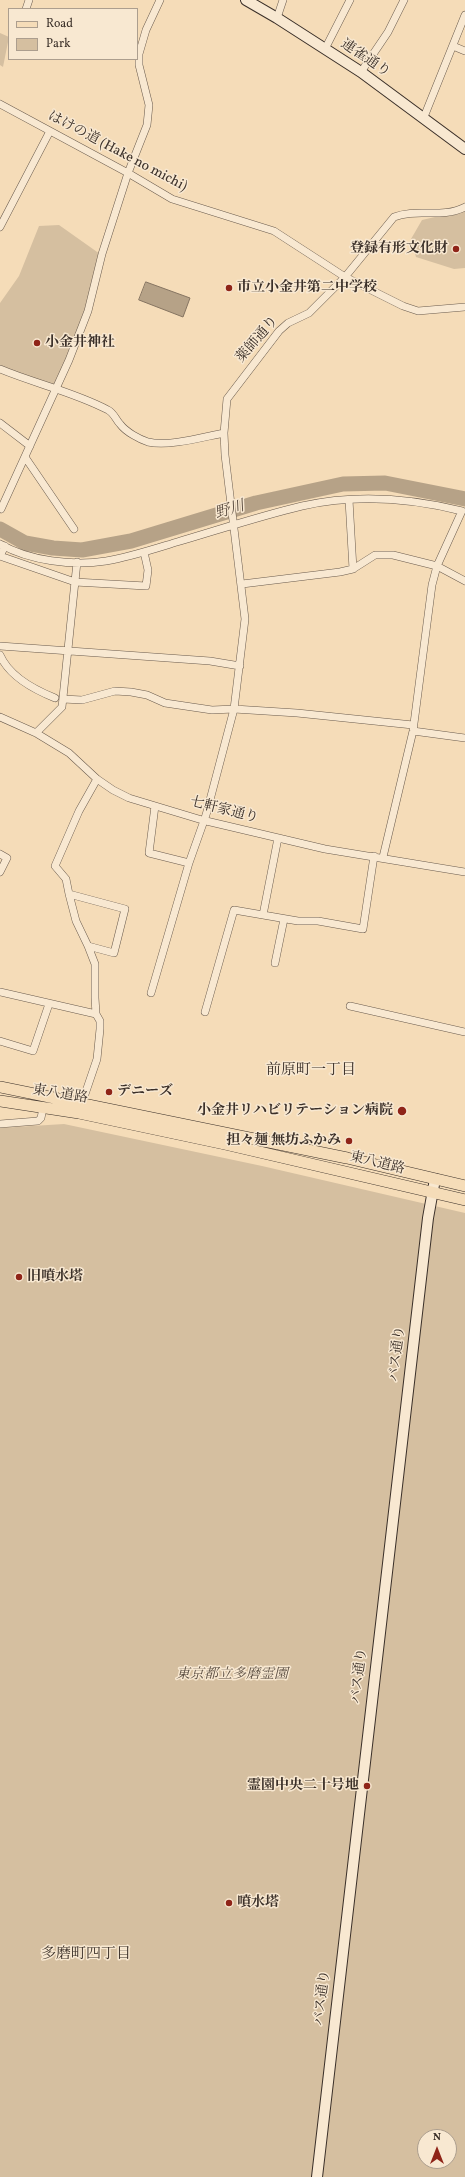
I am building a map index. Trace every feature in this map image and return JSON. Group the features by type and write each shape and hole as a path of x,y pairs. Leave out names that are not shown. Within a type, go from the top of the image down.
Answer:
{"main road":[{"name":"東八道路","path":"0,1087 347,1158 435,1179 465,1188"},
{"name":"東八道路","path":"0,1101 86,1114 272,1154 465,1200"}],"street":[{"path":"1,509 57,388 88,311 102,254 128,173 147,125 149,105 139,65 139,54 146,30 160,0"},
{"name":"連雀通り","path":"246,0 361,72 424,117 465,149"},
{"path":"277,18 283,0"},
{"path":"325,49 350,0"},
{"path":"361,72 388,32 404,0"},
{"path":"424,117 465,15"},
{"path":"453,46 465,51"},
{"name":"はけの道 (Hake no michi)","path":"0,104 128,173 172,199 274,230 345,277 418,311 465,307"},
{"path":"0,227 50,131"},
{"name":"薬師通り","path":"224,433 227,399 279,331 288,323 309,312 345,277 394,217 403,213 443,214 465,207"},
{"path":"0,369 25,379 57,388 111,411 120,425 129,432 148,442 167,443 224,433 229,491 242,584 245,619 240,666 234,709 212,795 202,820 151,993"},
{"path":"0,423 30,446"},
{"path":"25,456 74,529"},
{"path":"349,500 353,569"},
{"path":"144,552 148,570 146,586 75,582 0,556 2,545 20,553 40,558 77,562 106,561 144,552 304,506 349,500 403,500 433,504 462,511 437,566 432,585 413,728 383,857"},
{"path":"242,584 340,572 353,569 375,555 416,559 437,566 465,581"},
{"path":"36,733 62,707 77,562"},
{"path":"0,646 210,661 240,666"},
{"path":"0,655 4,664 12,673 35,689 55,698"},
{"path":"63,699 82,700 115,691 131,692 147,695 165,703 212,710 234,709 351,717 465,738"},
{"name":"七軒家通り","path":"0,717 36,733 69,753 97,778 124,795 155,806 202,820 325,849 383,857 465,872"},
{"path":"82,1103 98,1053 100,1021 96,1014 94,992 95,964 76,921 66,879 56,866 78,811 97,778"},
{"path":"155,806 149,853 189,863"},
{"path":"263,915 278,838"},
{"path":"0,854 7,858 0,872"},
{"path":"205,1012 234,910 284,919 318,921 363,929 374,856"},
{"path":"69,894 125,909 114,953 88,946"},
{"path":"275,963 284,919"},
{"path":"0,992 96,1014"},
{"path":"0,1041 33,1051 49,1004"},
{"path":"350,1006 465,1032"},
{"path":"0,1124 38,1121 42,1118 43,1108"},
{"name":"バス通り","path":"316,2177 432,1193 435,1179"}],"green space":[{"path":"0,33 8,37 8,42 3,67 0,65"},
{"path":"465,210 465,268 454,269 416,257 411,239 422,220"},
{"path":"59,225 100,254 86,311 55,385 0,367 0,303 19,276 39,226"},
{"name":"東京都立多磨霊園","path":"64,1124 262,1166 465,1213 465,2177 0,2177 0,1128"}],"shaded area":[{"path":"146,282 190,298 183,317 139,300"}],"waterway":[{"name":"野川","path":"0,529 25,543 53,548 82,550 131,541 256,503 343,484 385,483 465,499"}],"place":[{"name":"登録有形文化財","path":"456,249"},
{"name":"市立小金井第二中学校","path":"229,288"},
{"name":"小金井神社","path":"37,343"},
{"name":"デニーズ","path":"109,1092"},
{"name":"小金井リハビリテーション病院","path":"402,1111"},
{"name":"担々麺 無坊ふかみ","path":"349,1141"},
{"name":"旧噴水塔","path":"19,1277"},
{"name":"霊園中央二十号地","path":"367,1786"},
{"name":"噴水塔","path":"229,1903"}],"district":[{"name":"前原町一丁目","path":"311,1071"},
{"name":"多磨町四丁目","path":"86,1955"}]}
